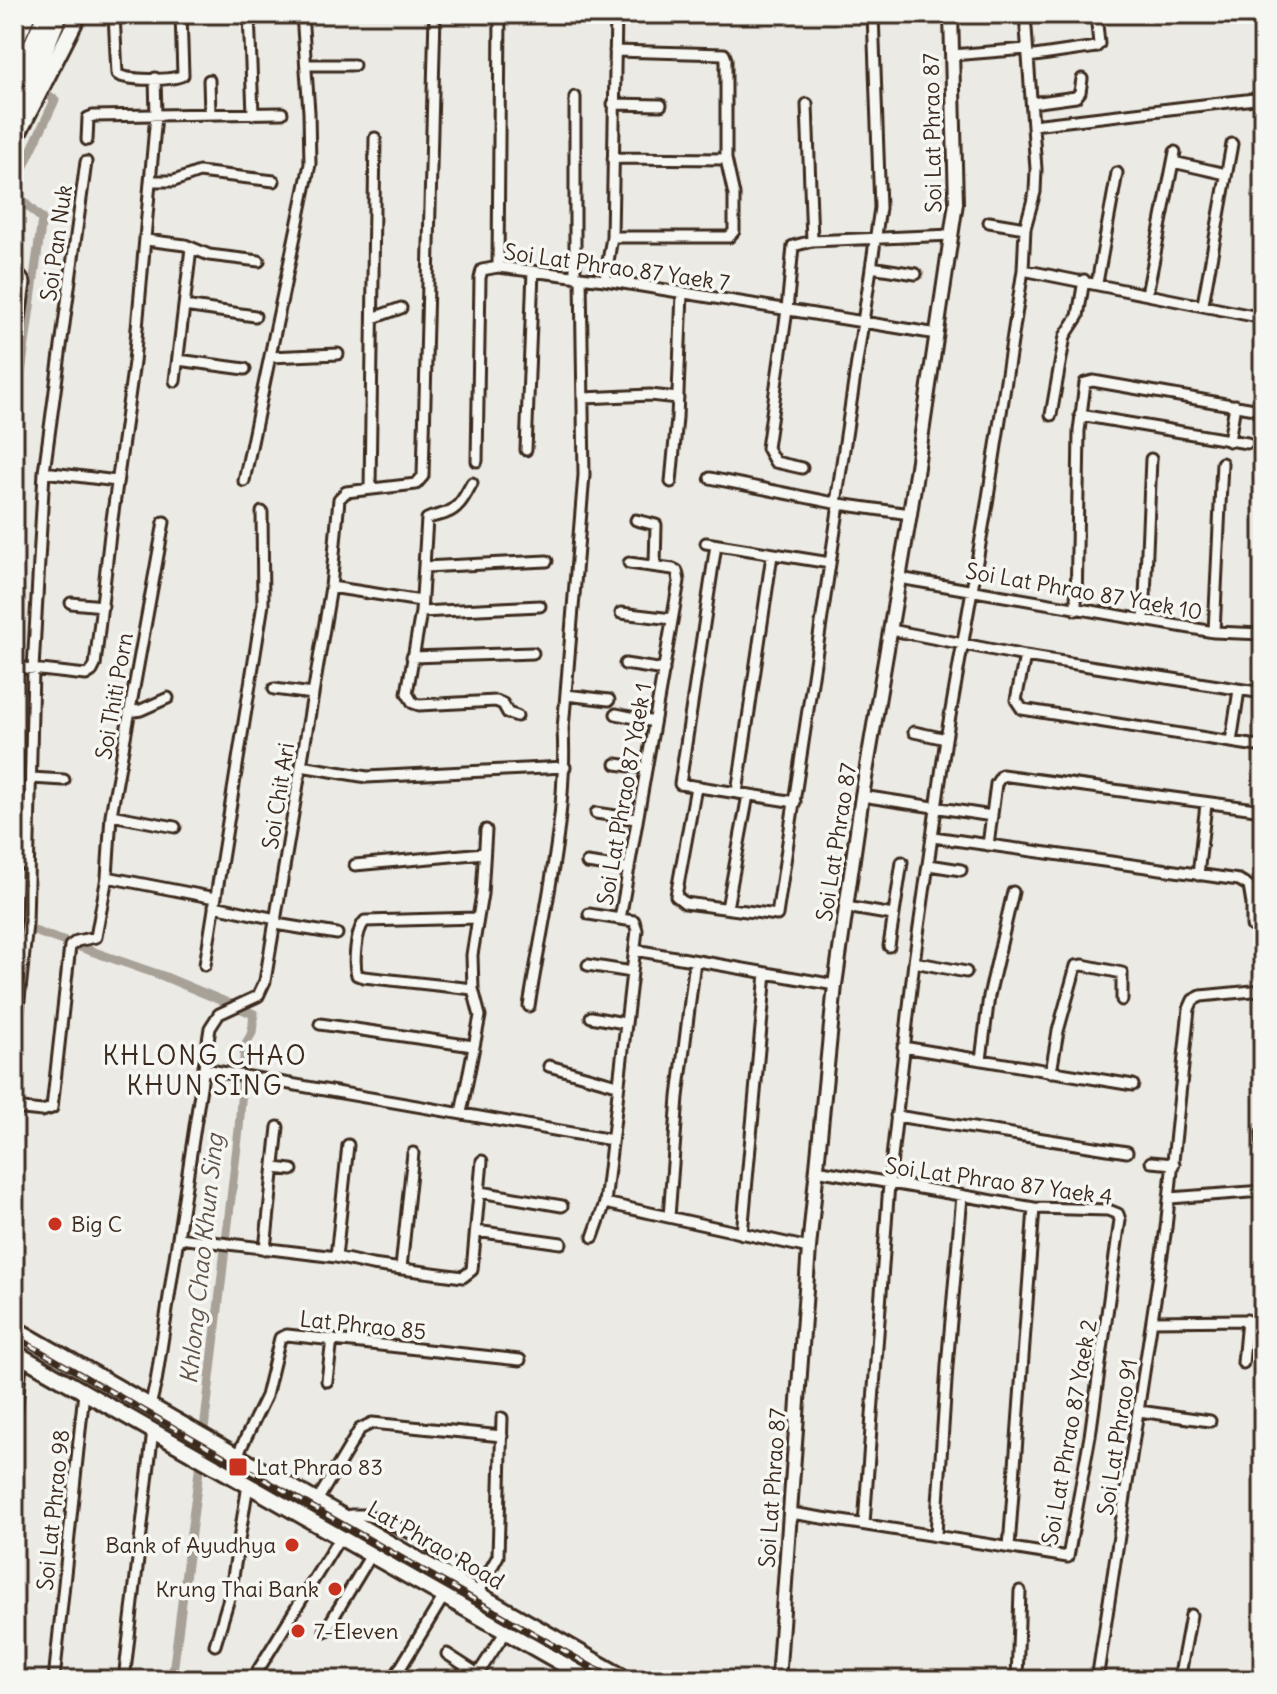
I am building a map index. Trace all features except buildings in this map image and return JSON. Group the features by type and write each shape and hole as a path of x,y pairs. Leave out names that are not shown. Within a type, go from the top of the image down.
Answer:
{"highway":[{"path":"14,43 27,14"},
{"path":"31,89 46,14"},
{"path":"14,125 59,14"}],"main road":[{"path":"14,142 31,89 79,14"},
{"name":"Lat Phrao Road","path":"14,1328 348,1520 481,1588 628,1680"},
{"name":"Lat Phrao Road","path":"18,1354 506,1631 575,1676 591,1680"}],"street":[{"path":"114,14 116,70 119,77 177,79 183,75 181,14"},
{"path":"249,14 253,114"},
{"path":"244,481 310,164 302,14"},
{"path":"375,138 370,488 416,484 423,476 435,14"},
{"path":"498,267 500,14"},
{"path":"605,280 612,237 616,14"},
{"path":"696,787 676,896 685,903 777,915 871,267 878,237 880,208 873,14"},
{"name":"Soi Lat Phrao 87","path":"778,1680 809,1248 835,985 862,796 910,514 952,235 956,191 951,14"},
{"path":"864,1524 889,1184 903,1047 946,739 1023,270 1025,228 1035,192 1025,14"},
{"path":"952,55 1096,47 1099,44 1096,14"},
{"path":"612,237 729,237 734,231 734,195 726,159 724,54 615,51"},
{"path":"306,65 354,65"},
{"path":"14,667 90,674 95,665 117,481 129,410 151,181 156,115 155,78"},
{"path":"1032,103 1076,97 1082,79"},
{"path":"209,80 210,114"},
{"path":"529,1006 544,926 565,767 563,729 582,520 584,398 575,97"},
{"path":"1033,125 1263,98"},
{"path":"613,104 661,105"},
{"path":"807,104 812,241"},
{"path":"87,140 88,118 93,116 282,113"},
{"path":"1203,304 1232,144"},
{"path":"1147,294 1174,157 1226,174"},
{"path":"613,158 726,159"},
{"name":"Soi Pan Nuk","path":"44,472 86,162"},
{"path":"151,181 174,181 199,172 274,181"},
{"path":"1097,283 1117,173"},
{"path":"989,222 1025,228"},
{"path":"802,468 775,462 767,448 787,310 791,251 796,244 812,241 952,235"},
{"path":"146,240 191,248 209,255 259,261"},
{"path":"175,381 191,248"},
{"name":"Soi Lat Phrao 87 Yaek 7","path":"477,461 482,270 498,267 605,280 937,334"},
{"path":"871,267 916,274"},
{"path":"1023,270 1263,318"},
{"path":"526,450 533,271"},
{"name":"Soi Pan Nuk","path":"14,277 22,278 25,283 14,361"},
{"path":"1051,415 1065,336 1078,316 1084,280"},
{"path":"671,482 682,293"},
{"path":"184,306 255,316"},
{"path":"373,318 401,308"},
{"path":"270,357 338,354"},
{"path":"178,360 245,369"},
{"path":"1076,610 1080,415 1084,386 1088,381 1254,409"},
{"path":"584,398 650,395 678,398"},
{"path":"1229,441 1235,405"},
{"path":"1080,415 1247,443"},
{"path":"1144,620 1151,459"},
{"path":"1214,632 1222,463"},
{"path":"14,1047 27,927 33,669 44,472 117,481"},
{"path":"710,478 910,514"},
{"path":"472,483 458,506 427,519 421,606 407,693 413,703 419,705 496,701 503,704 508,713 517,716"},
{"name":"Soi Chit Ari","path":"150,1406 212,1022 236,1005 258,996 265,981 331,587 339,499 346,492 370,488"},
{"path":"205,965 263,604 262,512"},
{"path":"629,563 655,565 656,525 636,520"},
{"name":"Soi Thiti Porn","path":"14,1108 42,1111 52,1108 73,943 96,937 107,877 111,815 164,522"},
{"path":"795,802 680,784 711,544 830,563"},
{"path":"737,793 772,555"},
{"path":"424,567 547,561"},
{"name":"Soi Lat Phrao 87 Yaek 1","path":"593,1237 605,1203 635,950 636,924 620,919 679,575 673,569 655,565"},
{"name":"Soi Lat Phrao 87 Yaek 10","path":"899,578 1214,632 1263,634"},
{"path":"331,587 421,606 540,606"},
{"path":"71,603 103,606"},
{"path":"621,613 672,619"},
{"path":"891,630 1025,656 1263,693"},
{"path":"412,657 533,653"},
{"path":"1025,656 1016,700 1022,709 1263,747"},
{"path":"625,664 664,670"},
{"path":"274,689 313,694"},
{"path":"1231,742 1239,690"},
{"path":"566,695 609,700"},
{"path":"129,712 168,698"},
{"path":"616,714 654,722"},
{"path":"914,732 946,739"},
{"path":"616,764 645,768"},
{"path":"301,766 367,777 565,767"},
{"path":"988,845 996,784 1002,775 1263,810"},
{"path":"31,778 64,780"},
{"path":"727,908 748,795"},
{"path":"862,796 992,816"},
{"path":"1198,875 1206,804"},
{"path":"596,813 636,819"},
{"path":"111,815 175,827"},
{"path":"461,1113 480,1016 473,989 472,955 486,830"},
{"path":"933,837 1245,882 1258,904 1252,926"},
{"path":"355,865 484,853"},
{"path":"889,946 902,862"},
{"path":"14,863 28,864"},
{"path":"587,863 629,869"},
{"path":"929,865 961,870"},
{"path":"107,877 215,902 276,922 337,934"},
{"path":"981,1060 991,986 1013,892"},
{"path":"846,907 893,915"},
{"path":"589,914 620,919"},
{"path":"473,989 364,977 357,975 355,967 360,926 365,921 477,918"},
{"path":"635,950 835,985"},
{"path":"669,1217 678,1097 695,961"},
{"path":"914,962 966,972"},
{"path":"588,965 632,972"},
{"path":"1051,1072 1058,1031 1076,966 1122,973 1122,1000"},
{"path":"742,1234 766,973"},
{"name":"Soi Lat Phrao 91","path":"1097,1680 1170,1198 1190,1005 1201,996 1263,990"},
{"path":"591,1017 624,1023"},
{"path":"320,1024 473,1046"},
{"path":"903,1047 1133,1085"},
{"path":"549,1066 617,1085"},
{"path":"204,1069 612,1140"},
{"path":"896,1116 1127,1152"},
{"path":"265,1249 278,1127"},
{"path":"1262,1133 1263,1150"},
{"path":"336,1257 348,1145"},
{"path":"401,1268 413,1153"},
{"path":"179,1238 336,1257 463,1277 472,1270 482,1161"},
{"path":"1151,1162 1174,1164"},
{"path":"274,1168 292,1170"},
{"name":"Soi Lat Phrao 87 Yaek 4","path":"816,1170 1034,1208 1108,1210 1118,1214 1119,1227"},
{"path":"1170,1198 1263,1191"},
{"path":"480,1192 562,1206"},
{"path":"936,1534 962,1196"},
{"path":"605,1203 809,1248"},
{"path":"1009,1547 1034,1208"},
{"name":"Soi Lat Phrao 87 Yaek 2","path":"791,1513 1068,1557 1119,1227"},
{"path":"476,1231 561,1243"},
{"path":"1152,1321 1247,1320 1243,1363"},
{"name":"Lat Phrao 85","path":"237,1456 266,1396 280,1338 287,1335 520,1360"},
{"path":"327,1381 332,1339"},
{"path":"14,1429 18,1354"},
{"name":"Soi Lat Phrao 98","path":"54,1680 84,1392"},
{"path":"1139,1411 1210,1421"},
{"path":"481,1588 498,1556 502,1418"},
{"path":"317,1501 365,1425 372,1423 502,1436"},
{"path":"124,1680 153,1430"},
{"path":"215,1645 230,1595 248,1485"},
{"path":"252,1680 340,1537"},
{"path":"325,1631 371,1555"},
{"path":"1017,1680 1020,1591"},
{"path":"393,1680 444,1596"},
{"path":"1179,1680 1191,1615"},
{"path":"447,1654 476,1677 506,1631"},
{"path":"1261,1680 1263,1634"}],"waterway":[{"name":"Khlong Chao Khun Sing","path":"14,187 55,100 39,88"},
{"name":"Khlong Chao Khun Sing","path":"14,193 42,219 14,425"},
{"name":"Khlong Chao Khun Sing","path":"14,924 163,976 254,1014 252,1033 245,1045 239,1129 204,1430"},
{"name":"Khlong Chao Khun Sing","path":"172,1680 199,1471"}],"railway":[{"path":"14,1336 615,1680"}],"place":[{"name":"Big C","path":"55,1224"},
{"name":"Lat Phrao 83","path":"238,1467"},
{"name":"Bank of Ayudhya","path":"292,1545"},
{"name":"Krung Thai Bank","path":"335,1589"},
{"name":"7-Eleven","path":"298,1631"}],"district":[{"name":"KHLONG CHAO KHUN SING","path":"205,1071"}]}
